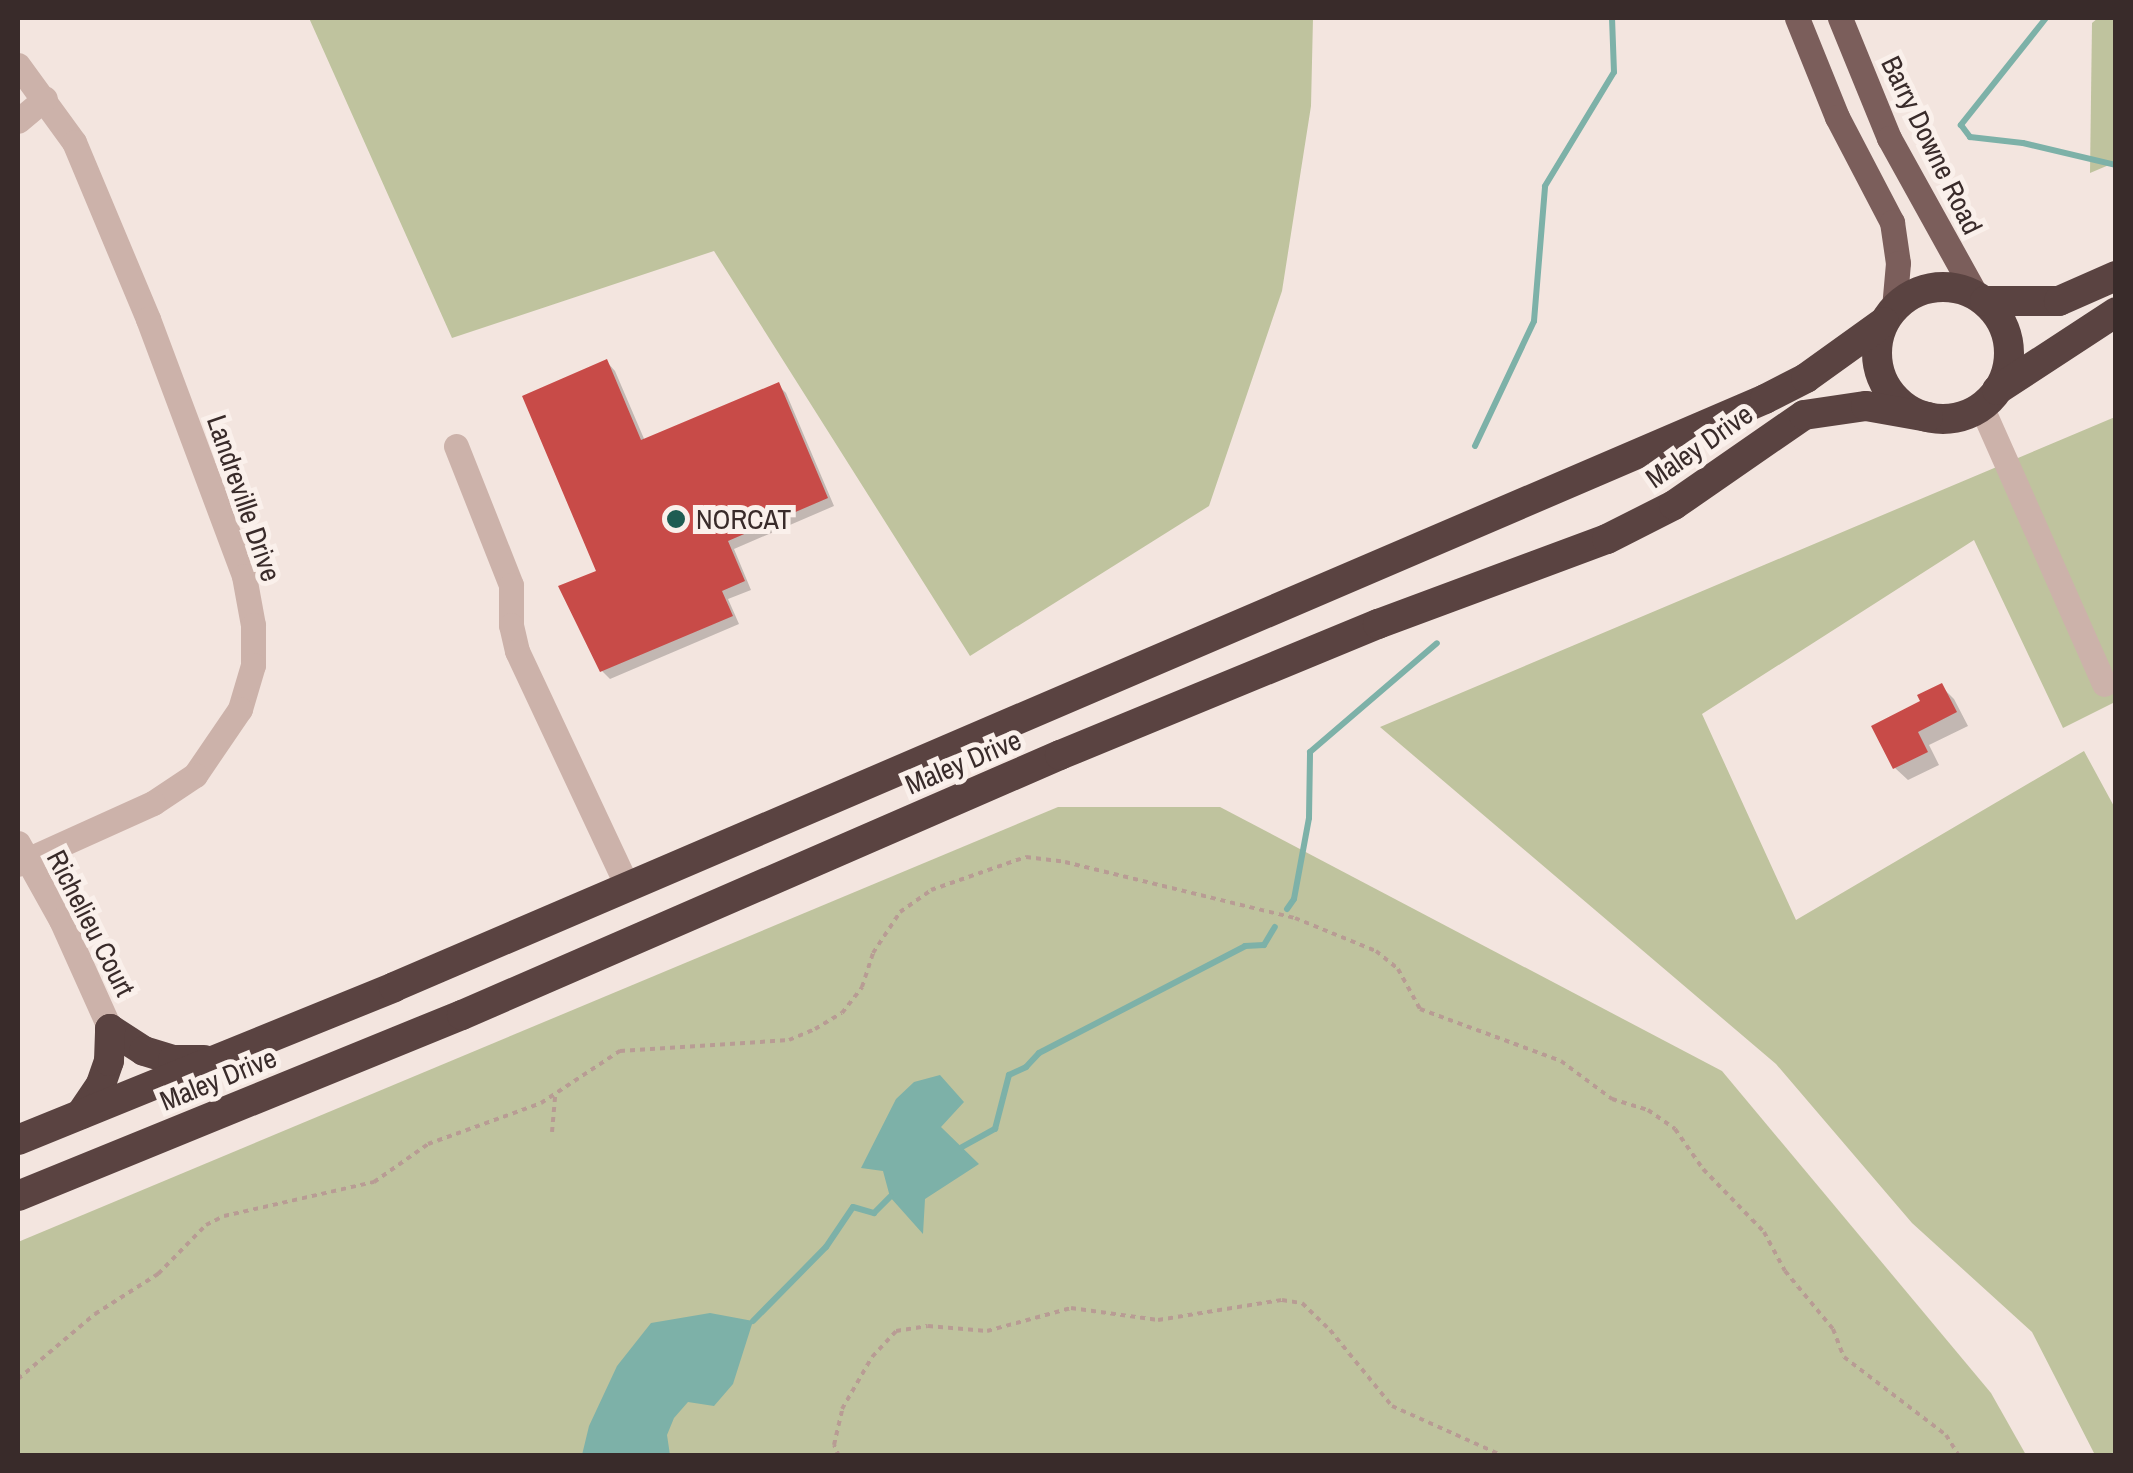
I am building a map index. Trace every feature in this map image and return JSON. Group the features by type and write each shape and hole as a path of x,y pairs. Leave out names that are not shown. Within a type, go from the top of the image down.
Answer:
{"highway":[{"path":"1980,298 2059,301 2116,276"},
{"path":"1989,398 2007,368 2008,343 2000,320 1980,298 1959,288 1924,290 1889,315 1878,341 1882,380 1909,410 1928,417 1959,416 1989,398 2116,312"},
{"name":"Maley Drive","path":"18,1140 394,987 626,884 1765,399 1806,378 1889,315"},
{"name":"Maley Drive","path":"18,1196 462,1015 1042,763 1378,624 1608,540 1674,505 1804,415 1866,406 1928,417"},
{"path":"110,1029 144,1051 173,1060 212,1060"},
{"path":"81,1114 101,1084 109,1061 110,1029"}],"main road":[{"path":"1797,18 1837,117 1892,222 1898,263 1889,315"},
{"name":"Barry Downe Road","path":"1840,18 1897,155 1980,298"}],"street":[{"name":"Landreville Drive","path":"18,64 74,142 244,576 254,625 253,666 240,710 194,774 152,803 20,856"},
{"path":"18,121 45,98"},
{"path":"1989,398 2104,684"},
{"path":"456,446 511,585 511,625 517,651 626,884"},
{"name":"Richelieu Court","path":"20,856 62,920 110,1029"}],"path":[{"path":"18,1379 94,1314 158,1274 206,1224 224,1216 353,1190 374,1182 428,1144 555,1094 620,1051 789,1040 816,1029 842,1013 862,987 873,953 900,912 931,890 1026,857 1295,918 1376,951 1398,970 1420,1009 1560,1061 1612,1099 1648,1110 1675,1130 1703,1168 1764,1232 1785,1271 1832,1329 1844,1357 1946,1435 1959,1456"},
{"path":"552,1132 555,1094"},
{"path":"839,1456 834,1445 842,1409 872,1357 896,1331 928,1326 987,1331 1070,1308 1158,1320 1282,1300 1302,1303 1330,1330 1392,1406 1504,1456"}],"green space":[{"path":"309,18 1313,18 1311,106 1282,291 1209,506 970,656 714,251 452,338"},
{"path":"2098,18 2115,18 2116,162 2090,173 2092,23"},
{"path":"2115,417 2115,702 2063,728 1974,540 1702,714 1796,920 2084,751 2116,810 2115,1455 2095,1455 2032,1332 1912,1223 1776,1064 1380,727"},
{"path":"1058,807 1220,807 1722,1071 1991,1393 2026,1455 18,1456 18,1242"}],"water":[{"path":"940,1075 964,1102 941,1127 979,1164 925,1199 923,1234 890,1197 883,1171 861,1168 896,1099 914,1082"},
{"path":"710,1313 753,1321 733,1384 714,1406 688,1402 674,1418 667,1435 670,1455 582,1455 589,1426 617,1366 651,1323"}],"building":[{"name":"NORCAT","path":"607,359 641,440 779,382 828,498 728,541 745,581 722,591 733,616 600,672 558,586 596,571 522,396"},
{"path":"1942,683 1957,712 1918,732 1928,752 1893,769 1871,726 1920,701 1917,695"}],"waterway":[{"path":"1475,446 1534,321 1545,186 1614,72 1612,18"},
{"path":"2046,18 1961,125 1970,137 2023,143 2116,165"},
{"path":"1287,909 1294,899 1309,818 1310,752 1437,643"},
{"path":"962,1147 995,1129 1009,1075 1026,1067 1039,1053 1245,946 1264,945 1275,927"},
{"path":"753,1321 826,1247 853,1207 874,1213 890,1197"}],"place":[{"name":"NORCAT","path":"676,519"}]}
